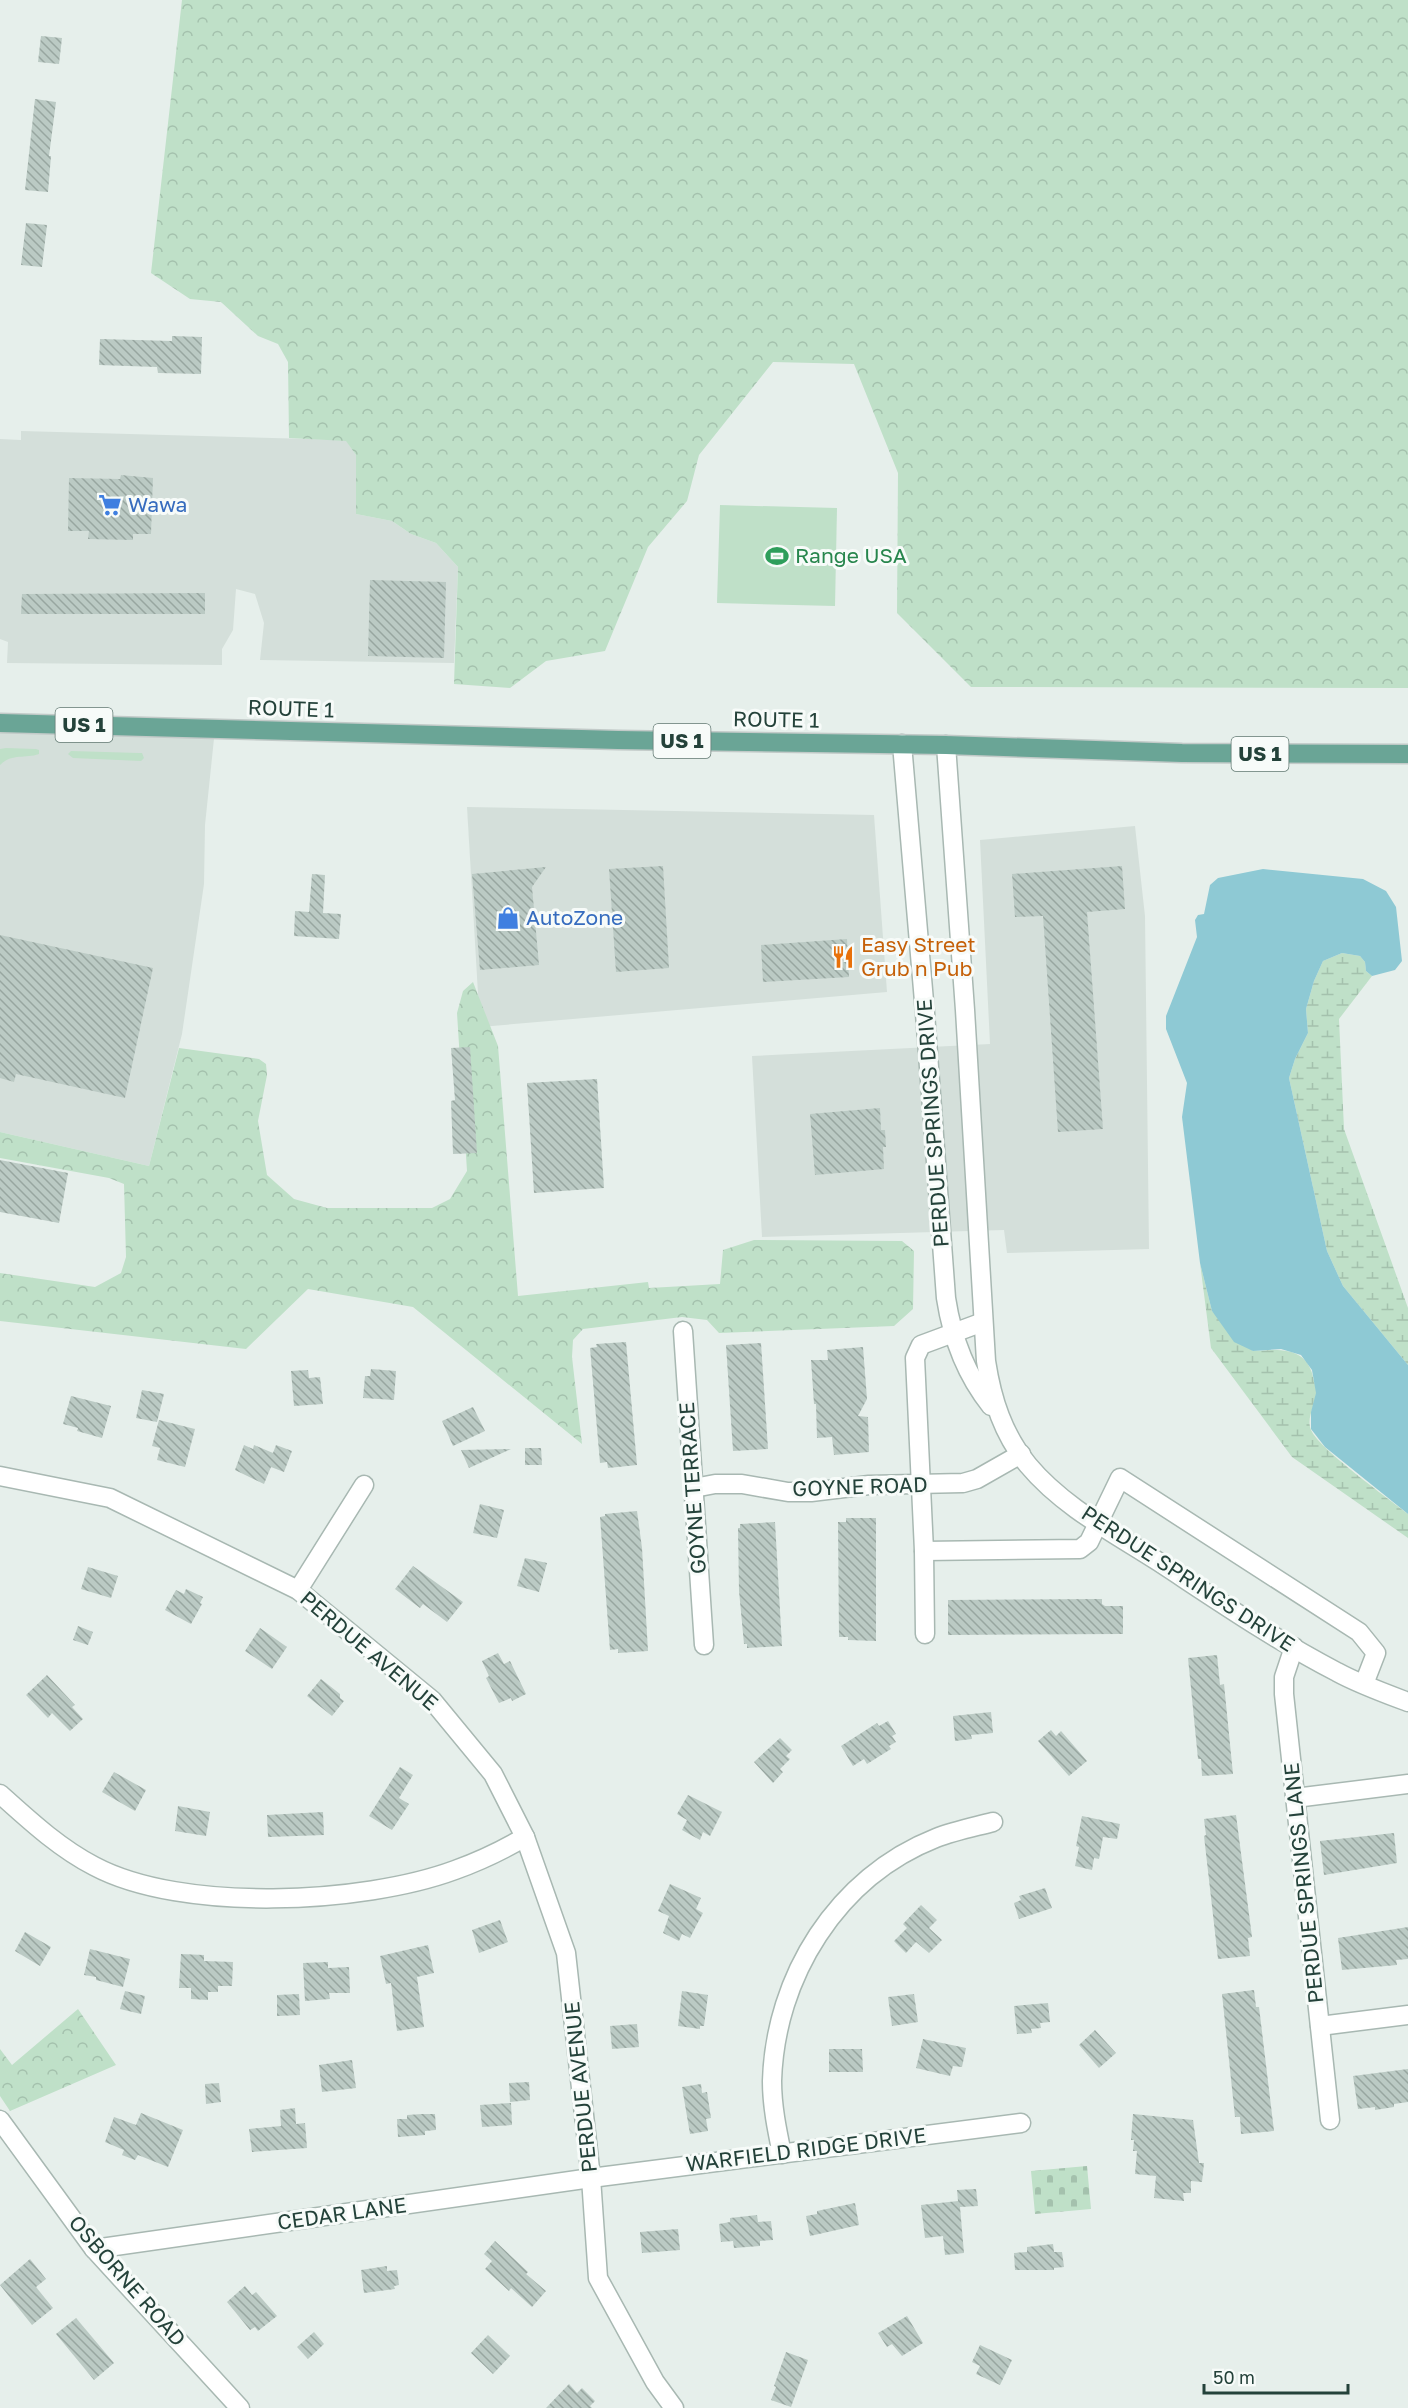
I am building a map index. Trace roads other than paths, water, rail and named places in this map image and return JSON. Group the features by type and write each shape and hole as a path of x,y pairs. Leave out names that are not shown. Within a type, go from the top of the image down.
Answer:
{"main road":[{"name":"ROUTE 1","path":"0,723 1194,753 1408,754"}],"street":[{"name":"PERDUE SPRINGS DRIVE","path":"902,744 946,1298 954,1332 970,1374 981,1394 999,1417"},
{"name":"PERDUE SPRINGS DRIVE","path":"946,745 965,1010 983,1322 990,1389 999,1417 1012,1442 1052,1489 1097,1524 1337,1672 1408,1702"},
{"path":"925,1634 924,1551 915,1358 921,1345 983,1322"},
{"name":"GOYNE TERRACE","path":"683,1331 704,1645"},
{"name":"GOYNE ROAD","path":"694,1488 715,1484 742,1484 788,1492 811,1492 869,1485 963,1483 977,1479 1021,1454"},
{"name":"PERDUE AVENUE","path":"0,1476 110,1498 298,1590 432,1700 493,1774 525,1837 566,1953 591,2178 598,2278 654,2382 674,2408"},
{"path":"924,1551 1080,1549 1089,1542 1120,1478 1359,1632 1376,1653 1364,1684"},
{"path":"298,1590 364,1485"},
{"name":"PERDUE SPRINGS LANE","path":"1294,1647 1284,1677 1284,1694 1330,2120"},
{"path":"1295,1798 1408,1784"},
{"path":"0,1794 60,1844 94,1866 154,1887 236,1898 296,1898 360,1892 404,1884 453,1871 490,1856 525,1837"},
{"path":"782,2154 775,2119 772,2083 775,2047 793,1979 808,1949 845,1900 887,1866 934,1839 993,1822"},
{"path":"1320,2026 1408,2015"},
{"name":"OSBORNE ROAD","path":"0,2120 94,2249 240,2408"},
{"name":"WARFIELD RIDGE DRIVE","path":"591,2178 1021,2123"},
{"name":"CEDAR LANE","path":"94,2249 591,2178"}],"water":[{"path":"1263,869 1363,879 1386,891 1396,907 1402,961 1395,970 1372,976 1366,971 1365,962 1360,956 1342,953 1323,961 1314,981 1306,1009 1308,1033 1295,1059 1289,1078 1327,1251 1343,1286 1408,1365 1408,1514 1325,1447 1311,1429 1311,1412 1316,1393 1312,1370 1301,1355 1281,1349 1253,1351 1234,1342 1212,1311 1200,1263 1182,1117 1187,1083 1166,1029 1166,1016 1197,937 1195,920 1198,915 1204,914 1210,885 1218,878"}],"place":[{"name":"Wawa","path":"110,505"},
{"name":"Range USA","path":"777,556"},
{"name":"AutoZone","path":"508,918"},
{"name":"Easy Street Grub n Pub","path":"843,957"}]}
